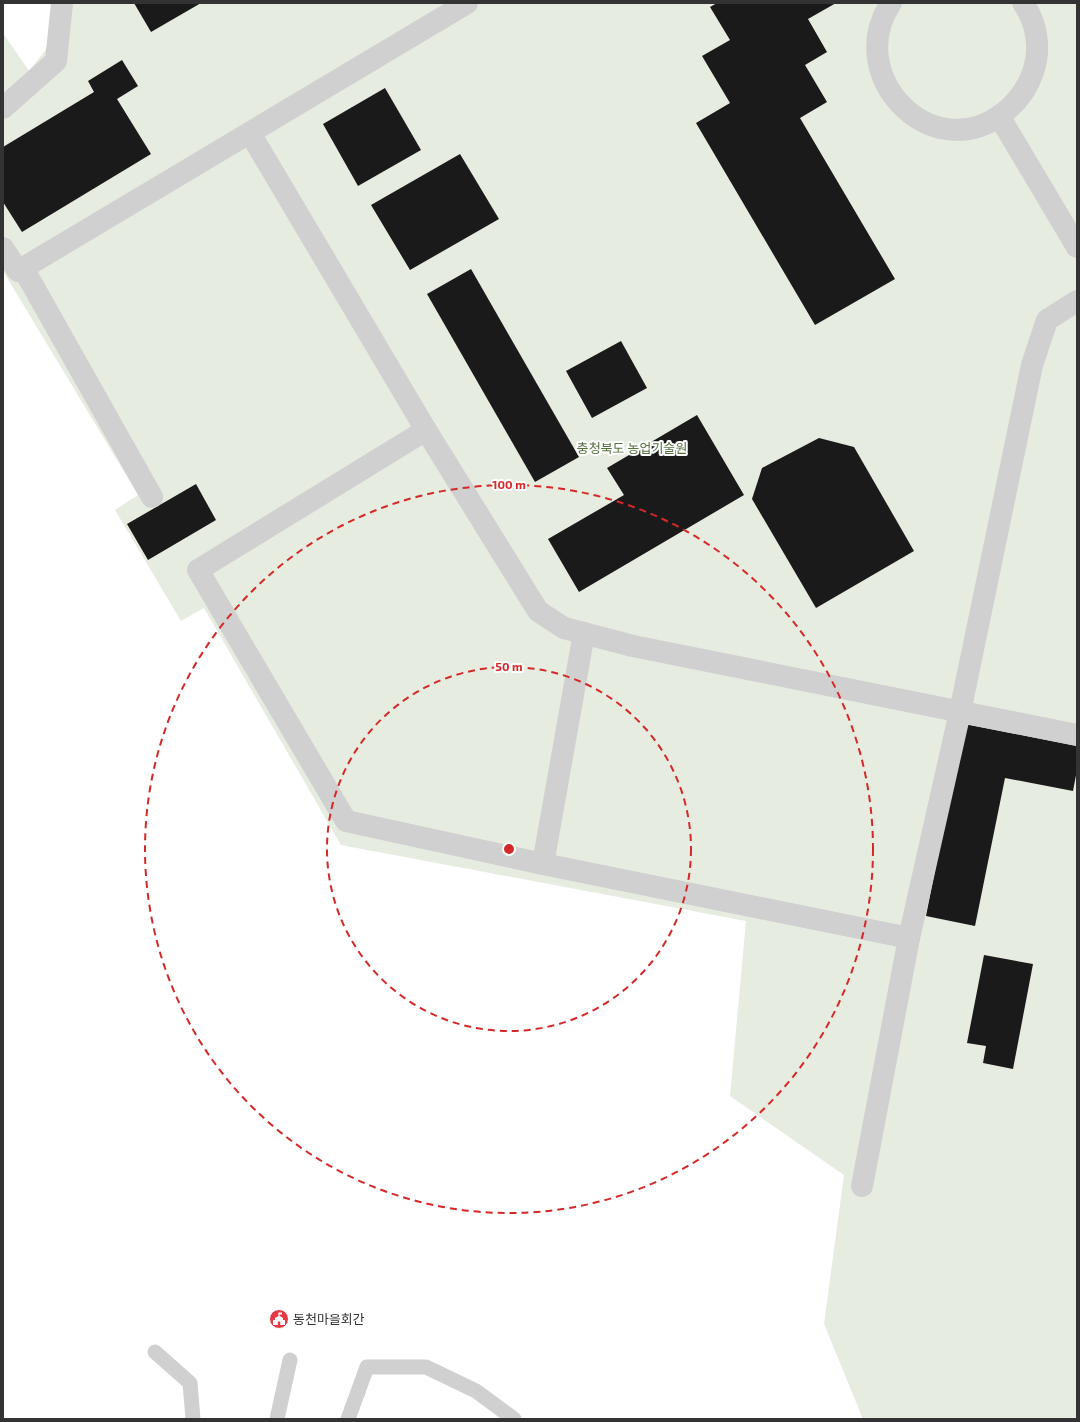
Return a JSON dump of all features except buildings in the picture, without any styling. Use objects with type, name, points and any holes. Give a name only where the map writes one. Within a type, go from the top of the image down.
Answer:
[{"type":"street","points":[[3,108],[56,61],[62,3]]},
{"type":"street","points":[[3,248],[18,271],[467,3]]},
{"type":"street","points":[[891,3],[884,13],[878,34],[877,56],[882,77],[893,97],[908,112],[927,123],[949,128],[971,128],[992,121],[1014,106],[1029,85],[1037,61],[1037,35],[1029,11],[1023,3]]},
{"type":"street","points":[[999,116],[1077,247]]},
{"type":"street","points":[[250,133],[426,430],[538,611],[564,628],[634,646],[1077,735]]},
{"type":"street","points":[[23,268],[152,497]]},
{"type":"street","points":[[862,1186],[909,938],[960,712],[1032,366],[1047,320],[1077,301]]},
{"type":"street","points":[[426,430],[198,570],[346,821],[543,864],[909,938]]},
{"type":"street","points":[[543,864],[584,633]]},
{"type":"lane","points":[[155,1352],[190,1383],[193,1419]]},
{"type":"lane","points":[[277,1419],[290,1360]]},
{"type":"lane","points":[[348,1419],[367,1367],[426,1367],[476,1391],[514,1419]]},
{"type":"green space","name":"충청북도 농업기술원","points":[[70,3],[1077,3],[1077,1419],[863,1419],[824,1324],[844,1175],[730,1096],[746,921],[341,845],[204,608],[181,621],[115,510],[138,495],[3,271],[3,33],[29,71],[70,19]]},
{"type":"place","name":"동천마을회간","points":[[279,1319]]}]
